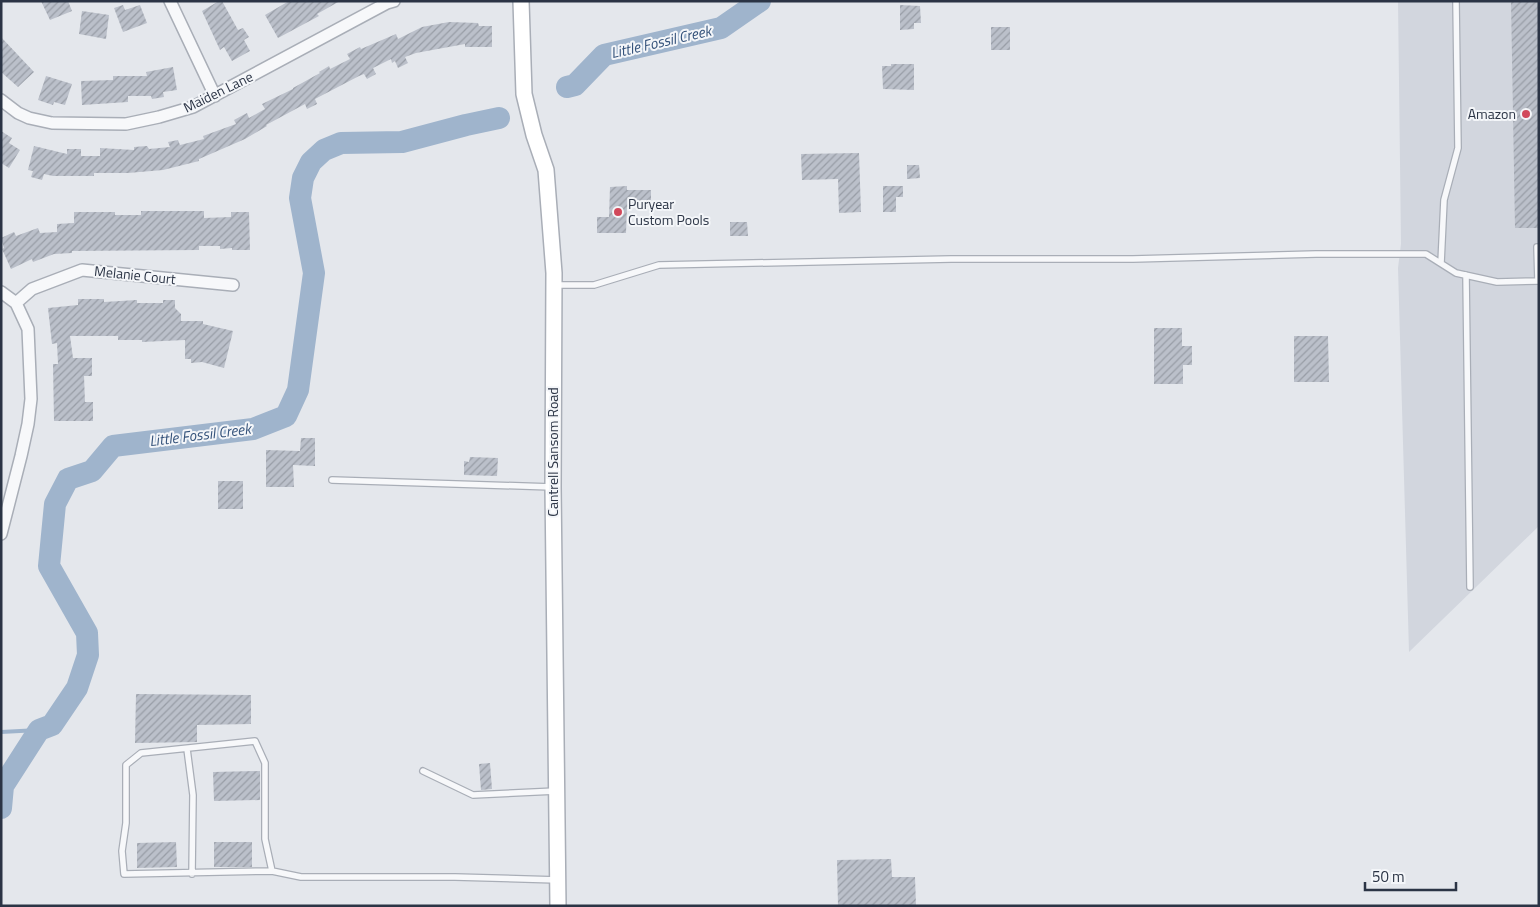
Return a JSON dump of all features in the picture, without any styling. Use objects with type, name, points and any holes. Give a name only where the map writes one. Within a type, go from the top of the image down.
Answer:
[{"type":"main road","name":"Cantrell Sansom Road","points":[[521,1],[524,94],[534,135],[546,170],[554,285],[553,487],[558,906]]},
{"type":"street","points":[[170,1],[215,96]]},
{"type":"street","name":"Maiden Lane","points":[[1,100],[18,113],[29,118],[52,123],[126,124],[158,117],[192,107],[215,96],[300,49],[394,1]]},
{"type":"street","name":"Melanie Court","points":[[16,303],[32,288],[82,270],[233,285]]},
{"type":"street","points":[[1,292],[16,303],[28,328],[31,399],[22,448],[1,534]]},
{"type":"lane","points":[[1440,263],[1444,200],[1458,148],[1456,1]]},
{"type":"lane","points":[[554,285],[594,285],[658,265],[1133,259],[1316,254],[1426,254],[1456,272],[1466,275],[1497,282],[1538,281],[1537,247]]},
{"type":"lane","points":[[1466,275],[1470,587]]},
{"type":"lane","points":[[332,480],[553,487]]},
{"type":"lane","points":[[272,871],[265,839],[266,763],[255,741],[141,753],[126,765],[126,823],[122,851],[124,874],[272,871],[301,877],[455,877],[558,880]]},
{"type":"lane","points":[[187,749],[193,795],[192,874]]},
{"type":"lane","points":[[423,771],[472,795],[556,791]]},
{"type":"shaded area","points":[[1398,1],[1539,1],[1539,526],[1409,652],[1398,268],[1401,244]]},
{"type":"building","points":[[41,1],[68,1],[72,11],[50,20]]},
{"type":"building","points":[[222,1],[238,30],[243,28],[249,37],[244,40],[250,51],[232,61],[224,47],[220,50],[202,11]]},
{"type":"building","points":[[289,1],[340,1],[317,14],[319,16],[278,38],[265,15]]},
{"type":"building","name":"Amazon","points":[[1511,1],[1539,1],[1539,228],[1515,228]]},
{"type":"building","points":[[123,5],[125,10],[140,5],[147,23],[123,32],[114,8]]},
{"type":"building","points":[[900,5],[920,6],[921,23],[914,23],[914,29],[900,30]]},
{"type":"building","points":[[82,11],[109,15],[106,39],[79,34]]},
{"type":"building","points":[[449,22],[478,23],[479,26],[492,26],[492,47],[465,47],[465,44],[416,53],[405,57],[408,63],[398,68],[395,61],[392,63],[391,59],[373,68],[376,74],[367,79],[364,74],[359,76],[315,99],[317,104],[307,109],[305,104],[266,125],[245,139],[199,159],[199,161],[163,170],[94,173],[94,176],[53,176],[44,174],[42,180],[31,177],[33,171],[28,170],[34,146],[67,154],[67,149],[81,149],[81,156],[100,156],[100,148],[134,150],[134,147],[147,146],[149,149],[170,147],[168,142],[178,140],[180,145],[204,139],[203,136],[236,124],[234,120],[247,113],[249,118],[265,109],[262,104],[293,89],[329,66],[330,69],[350,59],[347,54],[360,47],[361,49],[396,34],[398,39],[422,27]]},
{"type":"building","points":[[991,27],[1010,27],[1010,50],[991,50]]},
{"type":"building","points":[[1,37],[34,72],[18,87],[1,72]]},
{"type":"building","points":[[891,64],[914,64],[914,90],[883,89],[882,66],[891,66]]},
{"type":"building","points":[[173,67],[177,90],[163,92],[164,97],[152,99],[151,96],[128,96],[128,102],[82,105],[81,81],[113,80],[113,76],[147,76],[146,72]]},
{"type":"building","points":[[46,76],[72,84],[65,105],[54,102],[53,105],[38,100]]},
{"type":"building","points":[[1,131],[12,138],[9,143],[20,150],[9,168],[1,163]]},
{"type":"building","points":[[859,153],[861,212],[839,213],[838,179],[802,180],[801,154]]},
{"type":"building","points":[[907,165],[919,165],[920,178],[907,179]]},
{"type":"building","name":"Puryear Custom Pools","points":[[627,186],[627,190],[651,190],[651,207],[627,207],[626,233],[597,233],[597,217],[609,217],[610,187]]},
{"type":"building","points":[[883,186],[903,186],[903,197],[896,197],[896,212],[883,212]]},
{"type":"building","points":[[141,211],[204,211],[204,218],[231,217],[231,212],[249,212],[250,250],[220,249],[220,246],[199,246],[199,250],[72,251],[72,253],[54,254],[33,262],[32,259],[11,269],[2,249],[4,248],[1,238],[14,232],[16,236],[38,228],[40,233],[57,232],[57,224],[74,223],[74,212],[115,212],[115,215],[141,215]]},
{"type":"building","points":[[730,222],[747,222],[748,236],[730,236]]},
{"type":"building","points":[[78,299],[104,299],[104,302],[137,300],[137,303],[163,303],[163,300],[175,300],[175,308],[181,314],[181,321],[203,321],[203,324],[233,331],[224,368],[202,362],[191,363],[191,359],[185,359],[185,340],[142,342],[142,340],[118,340],[118,336],[70,336],[73,358],[92,358],[92,376],[84,376],[85,402],[93,402],[93,421],[54,421],[53,364],[58,364],[57,343],[52,344],[48,308],[78,305]]},
{"type":"building","points":[[1154,328],[1182,328],[1182,346],[1192,346],[1192,365],[1183,365],[1183,384],[1154,384]]},
{"type":"building","points":[[1294,336],[1328,336],[1329,382],[1294,382]]},
{"type":"building","points":[[301,438],[315,438],[315,466],[293,465],[294,487],[266,487],[266,450],[300,451]]},
{"type":"building","points":[[470,457],[498,458],[497,476],[464,475],[464,461],[469,462]]},
{"type":"building","points":[[218,481],[243,481],[243,509],[218,509]]},
{"type":"building","points":[[136,694],[251,695],[251,724],[197,725],[197,742],[135,743]]},
{"type":"building","points":[[490,763],[492,789],[481,790],[479,764]]},
{"type":"building","points":[[260,771],[260,800],[214,801],[213,772]]},
{"type":"building","points":[[176,842],[177,867],[137,868],[137,843]]},
{"type":"building","points":[[214,842],[252,842],[252,867],[214,867]]},
{"type":"building","points":[[891,859],[892,877],[915,877],[916,906],[838,906],[837,860]]},
{"type":"waterway","name":"Little Fossil Creek","points":[[567,87],[575,85],[604,55],[721,28],[760,1]]},
{"type":"waterway","name":"Little Fossil Creek","points":[[1,808],[3,786],[39,730],[52,725],[77,688],[88,655],[87,633],[49,566],[55,504],[68,479],[92,471],[113,446],[253,429],[286,416],[298,390],[314,273],[300,198],[303,178],[311,162],[324,150],[341,143],[402,142],[499,118]]},
{"type":"waterway","points":[[1,732],[39,730]]},
{"type":"place","name":"Amazon","points":[[1526,114]]},
{"type":"place","name":"Puryear Custom Pools","points":[[618,212]]}]
